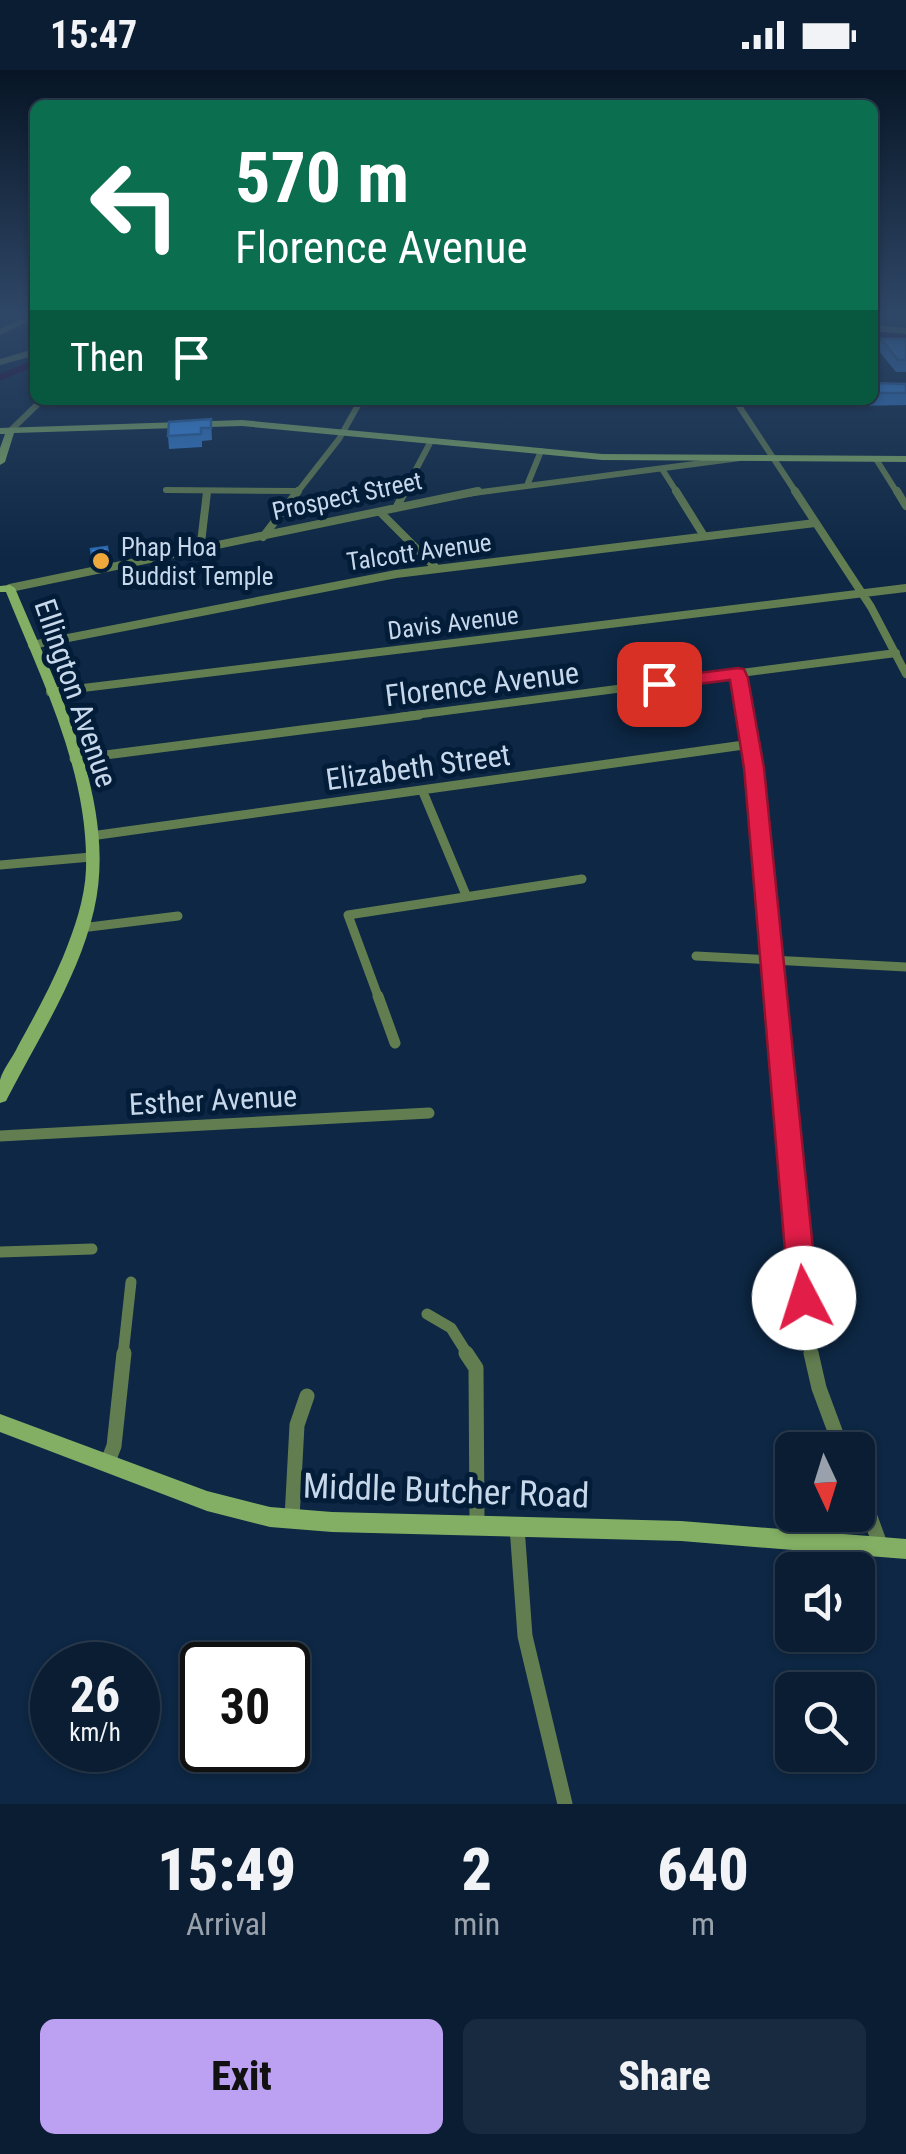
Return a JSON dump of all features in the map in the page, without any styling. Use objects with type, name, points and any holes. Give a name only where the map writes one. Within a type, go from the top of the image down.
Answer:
[{"type":"street","points":[[0,462],[5,431],[36,405]]},
{"type":"street","points":[[262,537],[358,405]]},
{"type":"street","points":[[738,405],[862,593],[906,674]]},
{"type":"street","points":[[5,431],[242,423],[608,457],[710,461],[906,459]]},
{"type":"street","points":[[396,508],[431,441]]},
{"type":"street","points":[[528,483],[541,452]]},
{"type":"street","points":[[876,459],[906,506]]},
{"type":"street","name":"Prospect Street","points":[[5,589],[528,483],[710,461]]},
{"type":"street","points":[[662,469],[704,536]]},
{"type":"street","points":[[166,490],[295,491]]},
{"type":"street","points":[[200,551],[207,492]]},
{"type":"street","points":[[380,512],[436,568]]},
{"type":"street","name":"Talcott Avenue","points":[[32,645],[301,590],[436,568],[815,523]]},
{"type":"street","name":"Davis Avenue","points":[[50,692],[906,588]]},
{"type":"street","name":"Ellington Avenue","points":[[0,1097],[80,928],[90,897],[91,857],[91,836],[74,759],[32,645],[5,589]]},
{"type":"street","name":"Florence Avenue","points":[[74,759],[896,653]]},
{"type":"street","points":[[738,673],[751,744],[806,1328],[818,1388],[835,1432]]},
{"type":"street","name":"Elizabeth Street","points":[[91,836],[751,744]]},
{"type":"street","points":[[423,792],[466,895]]},
{"type":"street","points":[[0,866],[91,857]]},
{"type":"street","points":[[394,1044],[348,915],[582,879]]},
{"type":"street","points":[[80,928],[106,928],[178,916]]},
{"type":"street","points":[[696,956],[906,967]]},
{"type":"street","name":"Esther Avenue","points":[[0,1136],[429,1113]]},
{"type":"street","points":[[0,1252],[92,1249]]},
{"type":"street","points":[[107,1464],[114,1446],[131,1282]]},
{"type":"street","points":[[427,1314],[451,1328],[476,1368],[473,1425],[477,1525]]},
{"type":"street","points":[[292,1519],[297,1426],[307,1396]]},
{"type":"street","name":"Middle Butcher Road","points":[[0,1423],[222,1506],[292,1519],[681,1531],[906,1549]]},
{"type":"street","points":[[875,1523],[881,1547]]},
{"type":"street","points":[[516,1526],[525,1636],[565,1804]]},
{"type":"building","points":[[211,419],[211,428],[201,428],[201,434],[168,436],[169,422]]},
{"type":"building","points":[[107,547],[108,553],[92,556],[91,549]]},
{"type":"place","name":"Phap Hoa Buddist Temple","points":[[101,561]]},
{"type":"route","points":[[659,684],[738,673],[754,768],[804,1298]]}]
